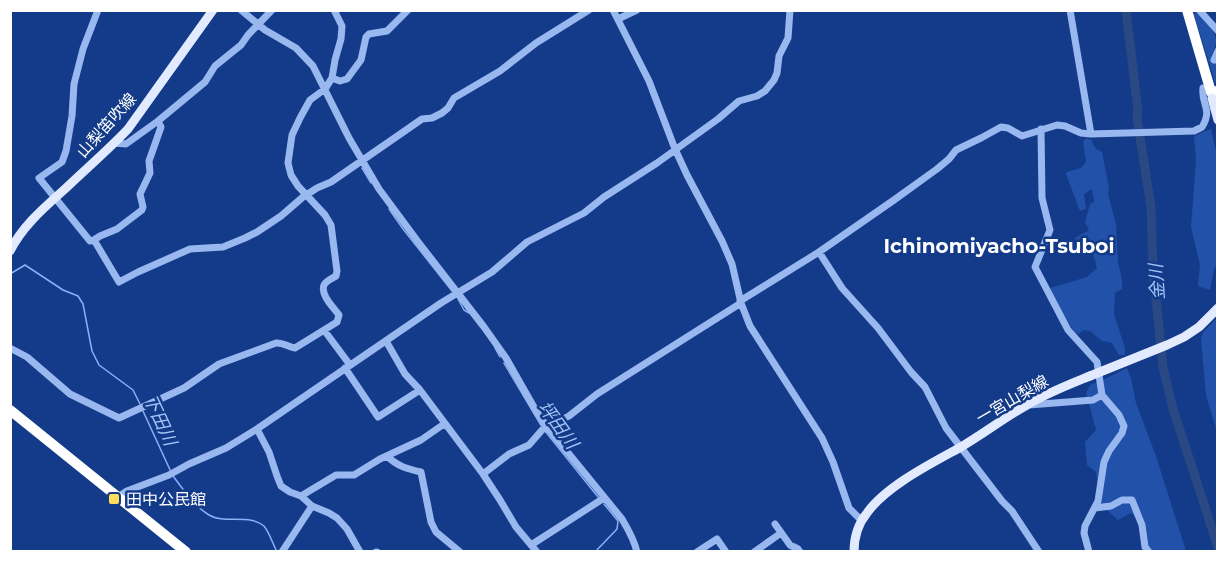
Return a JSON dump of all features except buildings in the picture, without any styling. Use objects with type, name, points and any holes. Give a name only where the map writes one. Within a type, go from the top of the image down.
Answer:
[{"type":"highway","points":[[1187,10],[1212,99]]},
{"type":"highway","points":[[10,410],[186,552]]},
{"type":"main road","name":"山梨笛吹線","points":[[10,251],[28,225],[114,143],[139,115],[213,10]]},
{"type":"main road","points":[[1212,99],[1218,120]]},
{"type":"main road","name":"一宮山梨線","points":[[854,552],[855,536],[866,513],[886,493],[1026,405],[1058,389],[1184,337],[1218,308]]},
{"type":"street","points":[[98,10],[83,49],[74,84],[72,116],[66,151],[62,162],[39,178],[90,241],[117,229],[142,210],[140,194],[150,173],[149,161],[161,127],[158,121]]},
{"type":"street","points":[[241,10],[265,30],[290,43],[313,66],[345,130],[379,189],[506,358],[545,428],[629,531],[637,552]]},
{"type":"street","points":[[114,143],[126,144],[205,82],[215,66],[241,45],[272,10]]},
{"type":"street","points":[[10,348],[27,357],[70,394],[119,418],[184,388],[219,364],[280,342],[295,348],[337,322],[339,315],[324,293],[324,286],[336,276],[337,272],[333,231],[325,214],[298,186],[291,175],[288,163],[292,135],[310,100],[325,89],[332,78],[342,26],[334,10]]},
{"type":"street","points":[[332,78],[340,81],[347,79],[361,60],[366,37],[369,34],[387,31],[408,10]]},
{"type":"street","points":[[94,240],[119,282],[190,249],[223,247],[245,238],[281,216],[306,194],[331,182],[422,119],[432,118],[442,112],[448,108],[454,98],[500,71],[536,43],[589,10]]},
{"type":"street","points":[[613,10],[649,81],[687,175],[732,264],[740,302],[750,326],[822,438],[849,508],[862,521]]},
{"type":"street","points":[[618,19],[637,10]]},
{"type":"street","points":[[118,497],[226,448],[257,429],[492,272],[527,242],[584,213],[718,119],[739,101],[761,94],[772,84],[777,73],[779,56],[789,34],[790,10]]},
{"type":"street","points":[[1070,10],[1093,134]]},
{"type":"street","points":[[1199,10],[1218,31]]},
{"type":"street","points":[[1214,60],[1218,51]]},
{"type":"street","points":[[483,474],[510,454],[529,446],[545,428],[569,416],[597,394],[819,252],[937,169],[956,150],[1000,127],[1008,128],[1022,136],[1052,125],[1093,134],[1194,130],[1202,128],[1212,99]]},
{"type":"street","points":[[1041,129],[1042,198],[1050,230],[1035,267],[1068,330],[1097,362],[1102,394],[1124,426],[1104,462],[1099,497],[1084,529],[1089,552]]},
{"type":"street","points":[[819,252],[842,288],[873,322],[925,387],[936,406],[941,421],[959,447],[1012,511],[1039,552]]},
{"type":"street","points":[[324,330],[378,417],[420,390]]},
{"type":"street","points":[[386,341],[405,374],[420,390],[483,474],[516,527],[537,552]]},
{"type":"street","points":[[1026,405],[1093,400],[1102,394]]},
{"type":"street","points":[[301,496],[336,475],[354,475],[380,459],[421,440],[444,424]]},
{"type":"street","points":[[257,429],[269,452],[281,486],[343,523],[360,552]]},
{"type":"street","points":[[387,456],[395,464],[407,470],[421,472],[431,522],[436,532],[460,552]]},
{"type":"street","points":[[531,545],[604,498]]},
{"type":"street","points":[[1095,508],[1111,506],[1122,500],[1132,500],[1142,525],[1145,547],[1149,552]]},
{"type":"street","points":[[282,552],[312,506]]},
{"type":"street","points":[[774,524],[789,545],[797,551]]},
{"type":"street","points":[[754,552],[781,533]]},
{"type":"street","points":[[697,552],[717,539],[726,552]]},
{"type":"shaded area","points":[[1195,13],[1208,23],[1216,38],[1211,56],[1217,65],[1217,83],[1215,82]]},
{"type":"shaded area","points":[[1211,129],[1218,160],[1218,264],[1214,269],[1210,290],[1198,286],[1200,265],[1191,227],[1196,160],[1194,136]]},
{"type":"shaded area","points":[[1086,138],[1102,152],[1109,187],[1108,194],[1116,224],[1122,289],[1115,293],[1114,314],[1125,348],[1125,355],[1119,355],[1112,343],[1102,341],[1090,331],[1083,330],[1079,334],[1074,332],[1050,288],[1087,277],[1097,268],[1093,254],[1077,246],[1075,238],[1089,230],[1085,222],[1090,204],[1094,202],[1092,189],[1084,194],[1086,209],[1080,211],[1066,174],[1081,168],[1086,162],[1083,142]]},
{"type":"shaded area","points":[[1217,318],[1217,432],[1206,395],[1201,340],[1203,332]]},
{"type":"shaded area","points":[[1127,368],[1136,403],[1156,456],[1186,551],[1149,551],[1138,519],[1131,513],[1118,520],[1100,504],[1096,472],[1087,465],[1085,442],[1096,430],[1086,393],[1090,385]]},
{"type":"waterway","name":"金川","points":[[1126,10],[1137,118],[1151,207],[1153,269],[1163,367],[1173,409],[1218,547]]},
{"type":"waterway","name":"坪田川","points":[[362,168],[371,183]]},
{"type":"waterway","name":"坪田川","points":[[389,209],[452,291]]},
{"type":"waterway","name":"下田川","points":[[10,274],[25,265],[63,290],[78,296],[83,304],[92,351],[99,365],[133,390],[140,404]]},
{"type":"waterway","name":"坪田川","points":[[458,299],[464,310],[469,313]]},
{"type":"waterway","name":"坪田川","points":[[495,348],[500,357]]},
{"type":"waterway","name":"坪田川","points":[[504,363],[542,427]]},
{"type":"waterway","name":"下田川","points":[[143,411],[171,472]]},
{"type":"waterway","name":"坪田川","points":[[545,431],[598,497]]},
{"type":"waterway","name":"下田川","points":[[173,476],[194,502],[209,515],[222,519],[259,522],[264,526],[277,552]]},
{"type":"waterway","name":"坪田川","points":[[595,552],[617,529],[618,521],[604,504]]},
{"type":"place","name":"田中公民館","points":[[114,499]]},
{"type":"district","name":"Ichinomiyacho-Tsuboi","points":[[999,246]]}]
